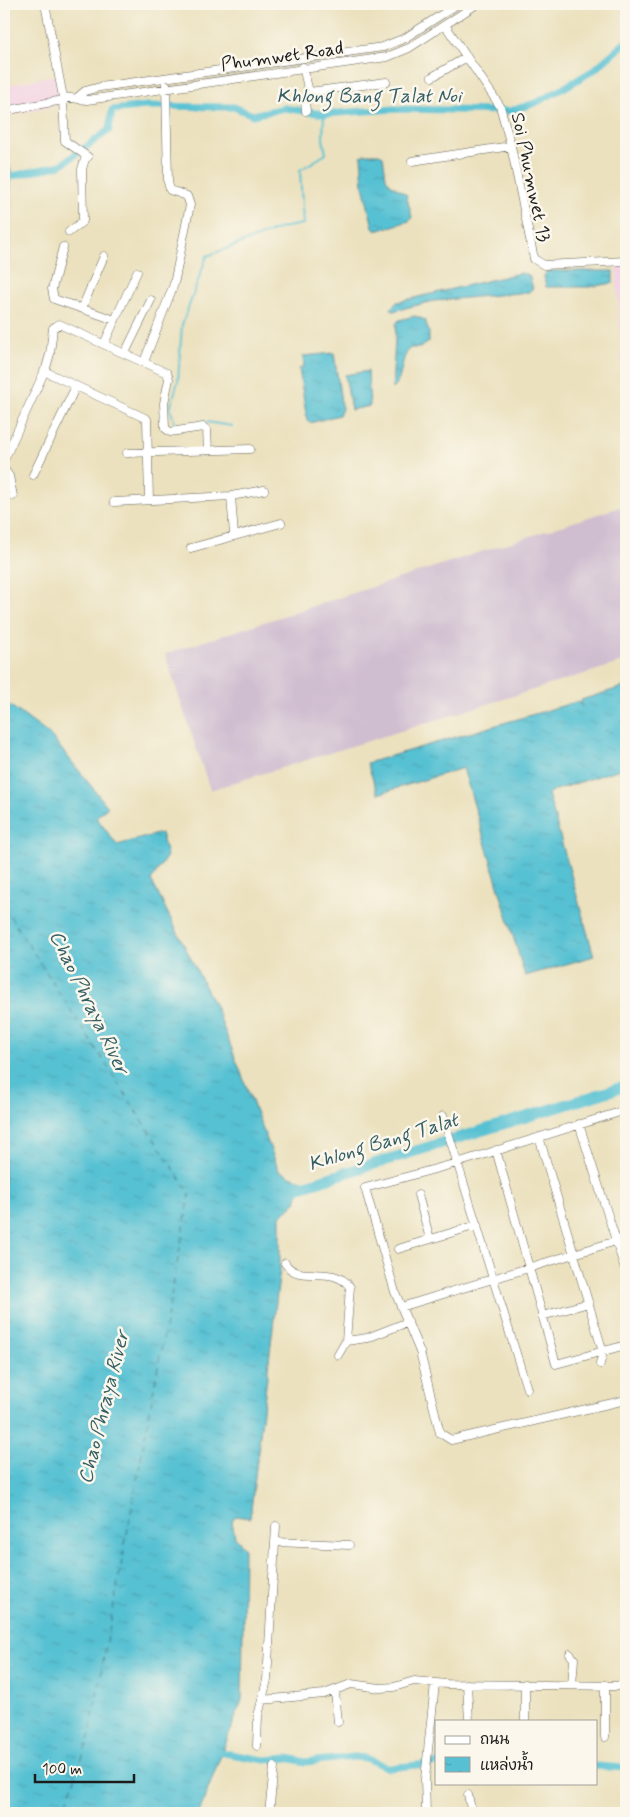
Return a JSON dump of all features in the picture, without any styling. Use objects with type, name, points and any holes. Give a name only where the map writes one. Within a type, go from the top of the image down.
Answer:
[{"type":"street","points":[[45,4],[63,99],[65,141],[81,153],[83,222],[69,232]]},
{"type":"street","name":"Phumwet Road","points":[[78,97],[85,91],[97,88],[388,45],[406,38],[458,4]]},
{"type":"street","name":"Phumwet Road","points":[[14,109],[63,99],[78,97],[86,100],[398,53],[477,4]]},
{"type":"street","name":"Soi Phumwet 13","points":[[445,25],[500,106],[511,146],[531,253],[536,262],[544,266],[626,261]]},
{"type":"street","points":[[432,77],[467,57]]},
{"type":"street","points":[[303,67],[308,91],[305,101],[306,111]]},
{"type":"street","points":[[144,362],[174,284],[190,205],[187,196],[170,190],[168,182],[165,78]]},
{"type":"street","points":[[308,91],[386,82]]},
{"type":"street","points":[[412,161],[511,146]]},
{"type":"street","points":[[63,247],[53,282],[54,299],[115,320]]},
{"type":"street","points":[[82,308],[104,256]]},
{"type":"street","points":[[104,344],[137,272]]},
{"type":"street","points":[[125,353],[151,300]]},
{"type":"street","points":[[4,460],[44,372],[50,354],[53,321],[144,362],[168,376],[164,403],[165,428],[170,432],[203,427],[207,430],[208,450]]},
{"type":"street","points":[[44,372],[147,419],[149,500]]},
{"type":"street","points":[[33,475],[76,386]]},
{"type":"street","points":[[127,453],[250,449]]},
{"type":"street","points":[[4,469],[9,476],[13,496]]},
{"type":"street","points":[[114,502],[231,496],[264,490]]},
{"type":"street","points":[[231,496],[234,536]]},
{"type":"street","points":[[191,548],[281,523]]},
{"type":"street","points":[[626,1111],[457,1163],[365,1188],[401,1307],[420,1352],[440,1433],[446,1438],[451,1440],[626,1400]]},
{"type":"street","points":[[443,1116],[526,1389]]},
{"type":"street","points":[[579,1124],[626,1272]]},
{"type":"street","points":[[539,1137],[603,1352],[600,1364]]},
{"type":"street","points":[[496,1150],[556,1364],[626,1345]]},
{"type":"street","points":[[418,1196],[430,1239]]},
{"type":"street","points":[[398,1249],[477,1225]]},
{"type":"street","points":[[401,1307],[626,1238]]},
{"type":"street","points":[[286,1263],[288,1268],[298,1273],[337,1276],[346,1280],[352,1294],[346,1341],[338,1355]]},
{"type":"street","points":[[542,1316],[589,1303]]},
{"type":"street","points":[[346,1341],[367,1338],[408,1322]]},
{"type":"street","points":[[257,1746],[258,1716],[269,1657],[276,1526]]},
{"type":"street","points":[[275,1542],[349,1545]]},
{"type":"street","points":[[570,1654],[574,1658],[572,1685]]},
{"type":"street","points":[[262,1700],[335,1692],[351,1684],[380,1688],[394,1687],[414,1681],[467,1684],[626,1686]]},
{"type":"street","points":[[426,1813],[425,1779],[435,1683]]},
{"type":"street","points":[[467,1684],[469,1720]]},
{"type":"street","points":[[525,1684],[525,1720]]},
{"type":"street","points":[[605,1685],[605,1737]]},
{"type":"street","points":[[335,1692],[338,1722]]},
{"type":"street","points":[[269,1813],[274,1767]]},
{"type":"street","points":[[468,1795],[472,1813]]},
{"type":"shaded area","points":[[56,75],[62,104],[5,116],[4,86]]},
{"type":"shaded area","points":[[616,264],[626,264],[626,407],[622,376]]},
{"type":"shaded area","points":[[626,505],[626,661],[210,790],[165,654]]},
{"type":"water","points":[[4,152],[11,171],[9,254],[4,282]]},
{"type":"water","points":[[365,154],[379,154],[383,156],[386,178],[390,184],[406,194],[412,217],[409,221],[376,231],[373,227],[363,186],[361,156]]},
{"type":"water","points":[[547,271],[613,271],[613,283],[590,287],[546,287],[544,276]]},
{"type":"water","points":[[520,273],[529,275],[533,288],[529,292],[434,301],[393,311],[391,309],[397,302]]},
{"type":"water","points":[[415,316],[425,320],[429,332],[429,342],[420,348],[410,348],[406,353],[399,380],[392,389],[396,324],[399,320]]},
{"type":"water","points":[[334,353],[342,409],[339,415],[310,423],[307,420],[299,369],[304,366],[303,356]]},
{"type":"water","points":[[368,371],[370,406],[351,410],[345,375]]},
{"type":"water","points":[[626,686],[626,767],[548,794],[594,956],[525,976],[463,768],[378,794],[367,763],[579,701],[582,707],[581,700]]},
{"type":"water","name":"Chao Phraya River","points":[[4,701],[51,736],[108,807],[96,817],[117,845],[161,833],[167,856],[151,880],[216,1008],[279,1171],[302,1181],[296,1202],[280,1216],[280,1269],[250,1518],[235,1516],[232,1521],[235,1537],[244,1547],[242,1700],[199,1813],[4,1813]]},
{"type":"waterway","name":"Khlong Bang Talat Noi","points":[[4,178],[61,165],[109,130],[112,110],[146,106],[234,107],[253,115],[284,108],[324,114],[394,109],[510,111],[535,103],[594,70],[626,42]]},
{"type":"waterway","points":[[232,426],[206,422],[178,426],[175,424],[170,409],[178,381],[182,325],[207,256],[281,228],[303,224],[300,170],[326,154],[323,139],[324,114]]},
{"type":"waterway","name":"Khlong Bang Talat","points":[[287,1191],[626,1086]]},
{"type":"waterway","points":[[213,1751],[265,1760],[288,1758],[305,1762],[355,1757],[365,1758],[389,1768],[435,1763]]},
{"type":"waterway","points":[[598,1766],[626,1768]]},
{"type":"ferry route","points":[[4,907],[190,1194],[89,1738],[63,1813]]}]
